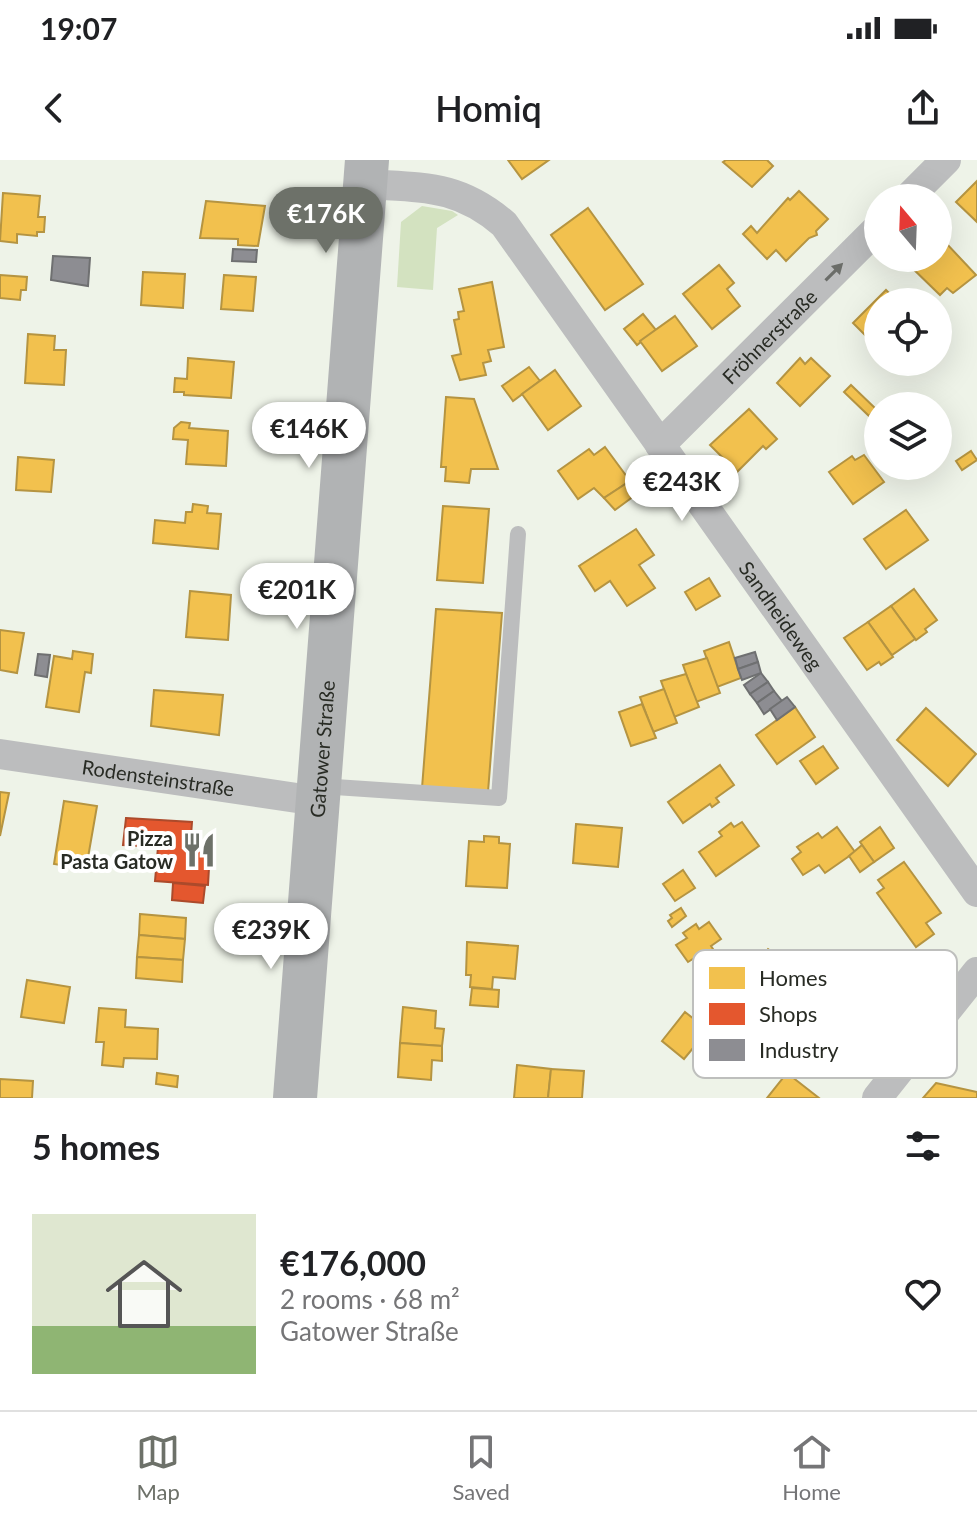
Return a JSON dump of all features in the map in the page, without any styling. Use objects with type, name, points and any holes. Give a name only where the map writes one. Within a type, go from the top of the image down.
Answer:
[{"type":"main road","name":"Gatower Straße","points":[[295,1098],[366,172]]},
{"type":"street","points":[[922,184],[946,160]]},
{"type":"street","name":"Sandheideweg","points":[[366,172],[444,190],[472,200],[504,224],[977,892]]},
{"type":"street","name":"Fröhnerstraße","points":[[660,445],[864,242]]},
{"type":"street","name":"Rodensteinstraße","points":[[0,754],[318,794]]},
{"type":"street","points":[[957,997],[977,972]]},
{"type":"street","points":[[877,1098],[893,1078]]},
{"type":"lane","points":[[318,794],[499,798],[518,534]]},
{"type":"green space","points":[[422,206],[452,211],[458,215],[437,228],[433,290],[397,287],[401,222]]},
{"type":"building: Homes","points":[[508,160],[549,160],[522,179]]},
{"type":"building: Homes","points":[[767,160],[773,166],[752,187],[723,162]]},
{"type":"building: Homes","points":[[977,181],[977,222],[956,202]]},
{"type":"building: Homes","points":[[799,191],[828,219],[816,231],[817,235],[809,238],[786,261],[776,250],[767,259],[743,234],[751,226],[757,233],[788,198],[790,200]]},
{"type":"building: Homes","points":[[3,193],[40,196],[38,217],[45,217],[44,232],[37,232],[37,236],[17,234],[17,243],[0,241]]},
{"type":"building: Homes","points":[[206,201],[265,206],[258,246],[238,245],[238,239],[200,238]]},
{"type":"building: Homes","points":[[588,208],[643,284],[605,310],[551,235]]},
{"type":"building: Homes","points":[[952,249],[976,275],[953,293],[952,288],[933,288],[916,272],[952,272]]},
{"type":"building: Homes","points":[[719,265],[734,283],[727,289],[740,306],[712,329],[683,294]]},
{"type":"building: Homes","points":[[143,272],[185,274],[183,308],[141,305]]},
{"type":"building: Homes","points":[[0,275],[27,277],[26,290],[21,290],[20,300],[0,298]]},
{"type":"building: Homes","points":[[224,275],[256,277],[253,311],[221,309]]},
{"type":"building: Homes","points":[[492,282],[504,347],[488,350],[491,361],[483,363],[486,375],[460,380],[452,356],[461,354],[454,320],[459,319],[458,312],[464,311],[459,289]]},
{"type":"building: Homes","points":[[864,312],[864,334],[853,323]]},
{"type":"building: Homes","points":[[643,314],[656,330],[637,345],[624,329]]},
{"type":"building: Homes","points":[[675,316],[697,346],[662,371],[640,341]]},
{"type":"building: Homes","points":[[28,334],[55,336],[54,350],[66,350],[64,385],[25,383]]},
{"type":"building: Homes","points":[[188,358],[234,362],[231,398],[174,392],[175,378],[187,379]]},
{"type":"building: Homes","points":[[800,358],[805,364],[811,358],[830,376],[800,406],[777,383]]},
{"type":"building: Homes","points":[[529,367],[540,381],[513,401],[502,386]]},
{"type":"building: Homes","points":[[555,370],[581,406],[548,430],[522,394]]},
{"type":"building: Homes","points":[[851,385],[864,397],[864,411],[844,392]]},
{"type":"building: Homes","points":[[446,397],[474,399],[498,469],[471,469],[469,483],[445,481],[446,467],[441,467]]},
{"type":"building: Homes","points":[[749,409],[777,439],[766,449],[763,446],[737,472],[710,445]]},
{"type":"building: Homes","points":[[181,422],[190,423],[189,428],[228,431],[226,466],[186,464],[188,440],[173,439],[174,428]]},
{"type":"building: Homes","points":[[605,447],[630,481],[604,498],[594,488],[578,499],[558,471],[589,449],[594,455]]},
{"type":"building: Homes","points":[[971,451],[977,460],[962,470],[956,461]]},
{"type":"building: Homes","points":[[864,455],[864,480],[884,482],[853,504],[829,472],[852,456],[855,460]]},
{"type":"building: Homes","points":[[18,457],[54,460],[51,492],[16,490]]},
{"type":"building: Homes","points":[[630,481],[638,493],[615,510],[604,498]]},
{"type":"building: Homes","points":[[193,504],[208,506],[207,513],[221,514],[218,549],[153,543],[155,520],[185,523],[186,512],[192,512]]},
{"type":"building: Homes","points":[[443,506],[489,509],[483,583],[437,580]]},
{"type":"building: Homes","points":[[906,510],[928,540],[886,569],[864,539]]},
{"type":"building: Homes","points":[[636,529],[654,555],[639,565],[655,588],[627,606],[610,581],[595,591],[579,566]]},
{"type":"building: Homes","points":[[709,578],[720,596],[696,610],[685,592]]},
{"type":"building: Homes","points":[[914,589],[937,620],[916,640],[891,606]]},
{"type":"building: Homes","points":[[190,591],[231,595],[228,640],[186,637]]},
{"type":"building: Homes","points":[[891,606],[915,639],[892,655],[868,622]]},
{"type":"building: Homes","points":[[436,609],[502,613],[488,792],[422,788]]},
{"type":"building: Homes","points":[[868,622],[893,657],[867,670],[844,638]]},
{"type":"building: Homes","points":[[0,630],[24,633],[17,673],[0,670]]},
{"type":"building: Homes","points":[[729,642],[741,678],[717,687],[704,651]]},
{"type":"building: Homes","points":[[73,651],[93,654],[91,673],[85,672],[79,712],[46,707],[54,656],[72,659]]},
{"type":"building: Homes","points":[[707,658],[720,693],[696,702],[683,665]]},
{"type":"building: Homes","points":[[686,674],[699,707],[674,717],[661,681]]},
{"type":"building: Homes","points":[[664,689],[677,723],[653,732],[640,697]]},
{"type":"building: Homes","points":[[154,690],[223,695],[219,735],[151,726]]},
{"type":"building: Homes","points":[[642,704],[656,738],[631,746],[619,712]]},
{"type":"building: Homes","points":[[795,707],[815,737],[777,764],[756,735]]},
{"type":"building: Homes","points":[[926,708],[976,754],[948,786],[897,740]]},
{"type":"building: Homes","points":[[823,746],[838,768],[816,784],[800,761]]},
{"type":"building: Homes","points":[[720,765],[734,785],[716,798],[719,802],[712,807],[710,804],[683,823],[668,802]]},
{"type":"building: Homes","points":[[0,792],[9,793],[0,836]]},
{"type":"building: Homes","points":[[64,801],[97,806],[86,869],[54,864]]},
{"type":"building: Homes","points":[[742,822],[759,846],[716,876],[699,852],[722,836],[719,832],[731,823],[734,827]]},
{"type":"building: Homes","points":[[576,824],[622,828],[618,867],[573,863]]},
{"type":"building: Homes","points":[[837,827],[855,852],[825,873],[819,865],[803,875],[792,859],[801,852],[797,847],[818,833],[822,838]]},
{"type":"building: Homes","points":[[880,827],[894,848],[874,862],[860,842]]},
{"type":"building: Homes","points":[[484,836],[499,837],[499,843],[510,844],[507,888],[466,886],[469,841],[484,842]]},
{"type":"building: Homes","points":[[862,845],[874,862],[860,872],[849,856]]},
{"type":"building: Homes","points":[[904,862],[941,913],[926,923],[934,934],[916,947],[877,893],[884,888],[878,880]]},
{"type":"building: Homes","points":[[683,870],[695,888],[675,901],[663,884]]},
{"type":"building: Homes","points":[[681,908],[686,916],[672,927],[668,921],[672,918],[670,915]]},
{"type":"building: Homes","points":[[140,914],[186,918],[185,939],[139,935]]},
{"type":"building: Homes","points":[[709,922],[721,939],[711,946],[714,950],[693,950],[693,959],[688,962],[676,945],[687,938],[683,933],[696,924],[699,929]]},
{"type":"building: Homes","points":[[139,935],[185,939],[183,960],[137,957]]},
{"type":"building: Homes","points":[[467,942],[518,946],[515,979],[493,977],[492,989],[470,987],[471,975],[466,975]]},
{"type":"building: Homes","points":[[137,957],[183,960],[182,982],[136,978]]},
{"type":"building: Homes","points":[[27,980],[70,987],[64,1023],[21,1017]]},
{"type":"building: Homes","points":[[472,988],[499,990],[498,1007],[470,1005]]},
{"type":"building: Homes","points":[[403,1007],[436,1011],[435,1028],[444,1029],[442,1046],[400,1043]]},
{"type":"building: Homes","points":[[99,1008],[126,1010],[125,1027],[158,1029],[157,1059],[124,1058],[123,1067],[102,1065],[104,1042],[96,1042]]},
{"type":"building: Homes","points":[[685,1012],[693,1018],[693,1048],[684,1059],[662,1041]]},
{"type":"building: Homes","points":[[400,1043],[442,1046],[442,1061],[432,1060],[431,1080],[398,1077]]},
{"type":"building: Homes","points":[[517,1065],[551,1069],[548,1098],[514,1098]]},
{"type":"building: Homes","points":[[551,1069],[584,1071],[582,1098],[548,1098]]},
{"type":"building: Homes","points":[[157,1073],[178,1076],[177,1087],[156,1084]]},
{"type":"building: Homes","points":[[783,1078],[793,1078],[819,1098],[767,1098]]},
{"type":"building: Homes","points":[[0,1079],[33,1081],[32,1098],[0,1098]]},
{"type":"building: Homes","points":[[936,1083],[977,1092],[977,1098],[923,1098]]},
{"type":"building: Shops","points":[[126,818],[192,822],[190,849],[210,851],[208,885],[155,881],[158,847],[123,845]]},
{"type":"building: Shops","points":[[173,883],[205,886],[203,903],[172,900]]},
{"type":"building: Industry","points":[[233,249],[257,250],[256,262],[232,261]]},
{"type":"building: Industry","points":[[53,256],[90,258],[88,286],[51,280]]},
{"type":"building: Industry","points":[[755,652],[758,662],[738,669],[735,658]]},
{"type":"building: Industry","points":[[38,654],[50,655],[47,677],[35,675]]},
{"type":"building: Industry","points":[[758,662],[761,673],[742,680],[738,669]]},
{"type":"building: Industry","points":[[761,673],[768,682],[750,694],[744,685]]},
{"type":"building: Industry","points":[[768,682],[774,691],[757,703],[750,694]]},
{"type":"building: Industry","points":[[774,691],[782,701],[764,714],[757,703]]},
{"type":"building: Industry","points":[[787,697],[795,707],[777,720],[770,709]]},
{"type":"place","name":"Pizza Pasta Gatow","points":[[199,850]]}]
